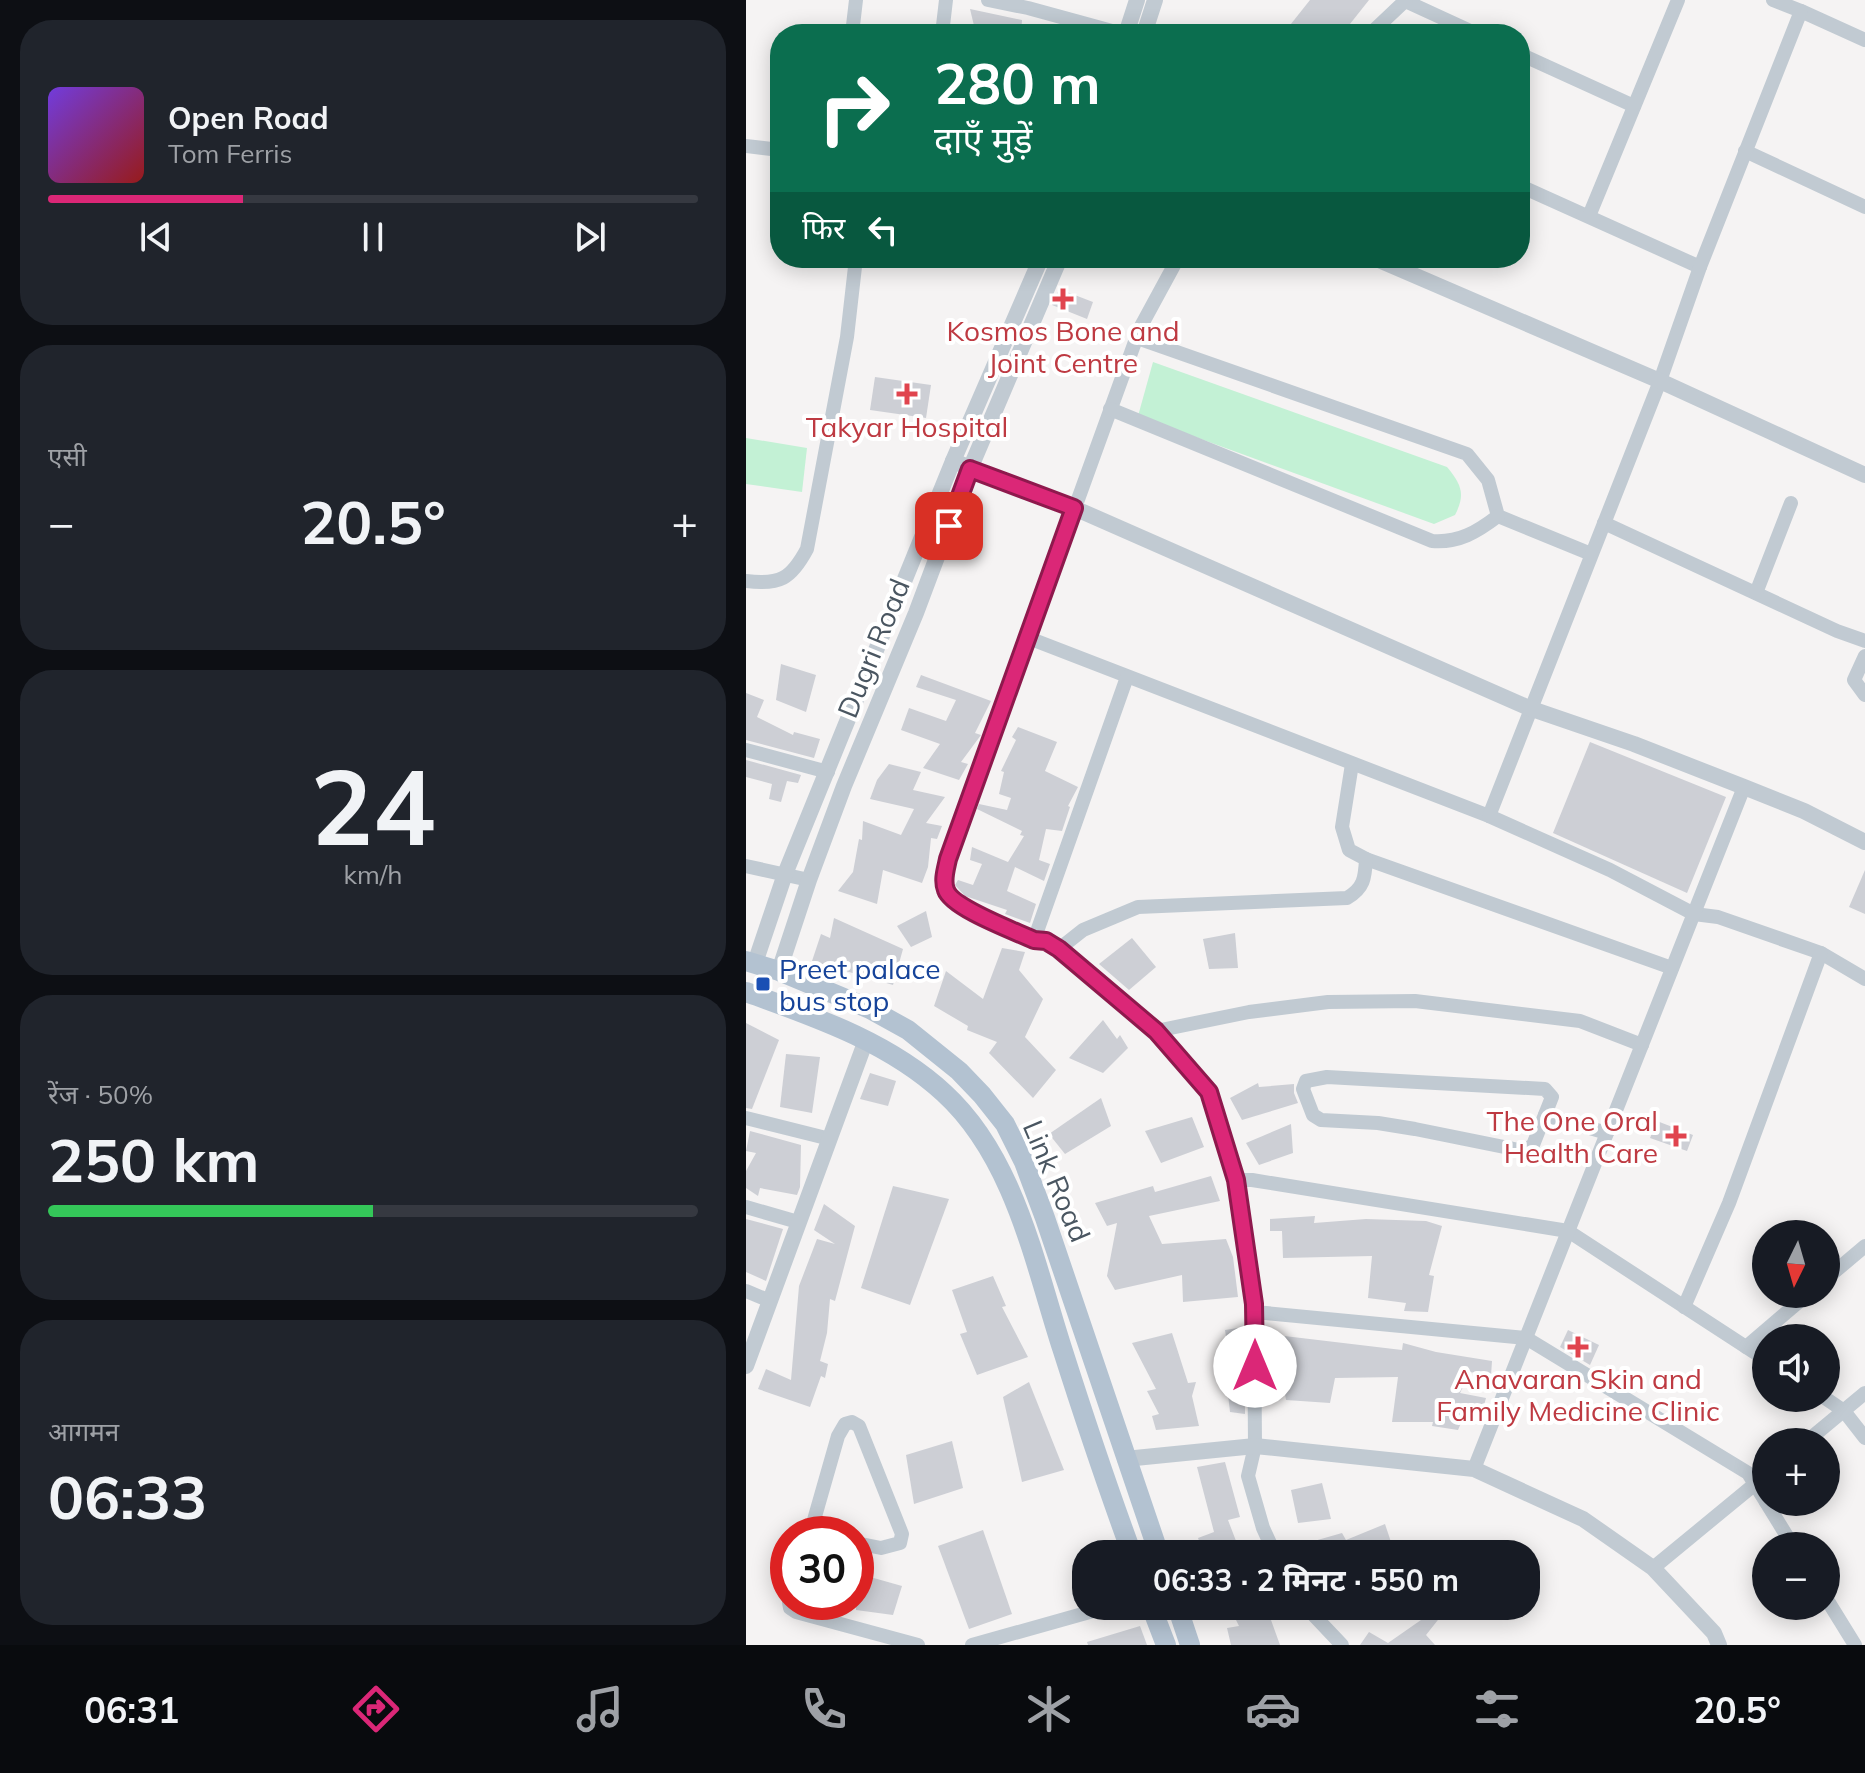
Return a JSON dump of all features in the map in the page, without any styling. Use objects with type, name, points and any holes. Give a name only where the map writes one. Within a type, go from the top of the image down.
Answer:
[{"type":"main road","name":"Link Road","points":[[751,962],[870,1009],[908,1030],[959,1071],[1005,1124],[1024,1162],[1045,1218],[1154,1540]]},
{"type":"main road","name":"Link Road","points":[[746,992],[866,1040],[913,1067],[946,1095],[978,1133],[999,1167],[1018,1211],[1100,1467],[1127,1540]]},
{"type":"main road","points":[[1156,1620],[1166,1645]]},
{"type":"main road","points":[[1182,1620],[1190,1645]]},
{"type":"street","points":[[853,24],[856,0]]},
{"type":"street","points":[[943,24],[946,0]]},
{"type":"street","points":[[988,0],[1088,24]]},
{"type":"street","points":[[1129,24],[1137,0]]},
{"type":"street","points":[[1147,24],[1155,0]]},
{"type":"street","points":[[1381,24],[1406,0],[1456,24]]},
{"type":"street","points":[[1589,216],[1678,0]]},
{"type":"street","points":[[1773,0],[1865,40]]},
{"type":"street","points":[[1489,816],[1801,11]]},
{"type":"street","points":[[1530,59],[1634,106]]},
{"type":"street","points":[[746,146],[770,149]]},
{"type":"street","points":[[1745,151],[1865,207]]},
{"type":"street","points":[[1530,190],[1700,267]]},
{"type":"street","points":[[746,581],[765,583],[782,580],[797,569],[807,549],[847,337],[855,268]]},
{"type":"street","name":"Dugri Road","points":[[751,962],[953,461],[1037,268]]},
{"type":"street","name":"Dugri Road","points":[[779,971],[844,786],[916,613],[970,469],[1056,268]]},
{"type":"street","points":[[1173,268],[1137,338],[1110,409],[948,859],[944,884],[952,899],[1034,940],[1046,941],[1059,949],[1156,1031],[1209,1092],[1236,1180],[1255,1312],[1255,1446],[1248,1476],[1269,1540]]},
{"type":"street","points":[[1397,268],[1660,381],[1865,475]]},
{"type":"street","points":[[1137,338],[1467,454],[1488,480],[1498,516]]},
{"type":"street","points":[[1110,409],[1432,541],[1450,542],[1476,533],[1498,516]]},
{"type":"street","points":[[953,461],[1074,508],[1529,708],[1634,744],[1744,787],[1804,811],[1865,842]]},
{"type":"street","points":[[1756,593],[1791,503]]},
{"type":"street","points":[[1498,516],[1591,554]]},
{"type":"street","points":[[1604,523],[1837,631],[1865,641]]},
{"type":"street","points":[[1026,637],[1489,816],[1610,870],[1694,914],[1718,917],[1821,953],[1865,979]]},
{"type":"street","points":[[1865,656],[1854,680],[1865,695]]},
{"type":"street","points":[[1034,940],[1127,677]]},
{"type":"street","points":[[746,750],[828,772]]},
{"type":"street","points":[[1352,764],[1342,827],[1349,850],[1366,859],[1672,968]]},
{"type":"street","points":[[1474,1469],[1744,787]]},
{"type":"street","points":[[1059,949],[1083,930],[1138,907],[1347,898],[1358,891],[1365,881],[1366,859]]},
{"type":"street","points":[[746,866],[809,880]]},
{"type":"street","points":[[1684,1307],[1729,1203],[1821,953]]},
{"type":"street","points":[[1156,1031],[1249,1012],[1328,1002],[1415,1001],[1580,1021],[1642,1045]]},
{"type":"street","points":[[746,1366],[866,1040]]},
{"type":"street","points":[[1327,1077],[1545,1089],[1552,1097],[1545,1115],[1533,1145],[1524,1151],[1390,1125],[1321,1120],[1313,1115],[1303,1089],[1306,1081],[1327,1077]]},
{"type":"street","points":[[1545,1115],[1607,1133]]},
{"type":"street","points":[[746,1118],[830,1139]]},
{"type":"street","points":[[1236,1180],[1252,1180],[1568,1231],[1752,1351]]},
{"type":"street","points":[[746,1207],[798,1222]]},
{"type":"street","points":[[1840,1267],[1865,1246]]},
{"type":"street","points":[[746,1291],[770,1301]]},
{"type":"street","points":[[1746,1347],[1792,1308]]},
{"type":"street","points":[[1255,1312],[1526,1338],[1752,1475]]},
{"type":"street","points":[[1823,1428],[1865,1393]]},
{"type":"street","points":[[1840,1408],[1865,1438]]},
{"type":"street","points":[[816,1516],[838,1436],[845,1424],[852,1422],[859,1426],[902,1534],[900,1543],[889,1547],[874,1545]]},
{"type":"street","points":[[1125,1459],[1255,1446],[1474,1469],[1583,1519],[1653,1568],[1714,1633],[1719,1645]]},
{"type":"street","points":[[1653,1568],[1752,1486]]},
{"type":"street","points":[[972,1645],[1072,1617]]},
{"type":"street","points":[[826,1620],[918,1645]]},
{"type":"street","points":[[1318,1620],[1342,1645]]},
{"type":"street","points":[[1840,1620],[1855,1645]]},
{"type":"green space","points":[[1153,362],[1447,467],[1456,479],[1461,495],[1455,515],[1434,524],[1138,416]]},
{"type":"green space","points":[[746,438],[807,448],[802,492],[746,484]]},
{"type":"building","points":[[1310,0],[1369,0],[1350,24],[1291,24]]},
{"type":"building","points":[[970,9],[1022,20],[1022,24],[974,24]]},
{"type":"building","points":[[1059,289],[1093,302],[1087,319],[1052,305]]},
{"type":"building","points":[[875,377],[931,385],[926,418],[870,410]]},
{"type":"building","points":[[781,664],[816,675],[806,712],[776,700]]},
{"type":"building","points":[[921,675],[991,701],[975,733],[981,735],[961,762],[968,764],[959,780],[923,768],[940,744],[901,730],[909,708],[946,721],[956,700],[916,687]]},
{"type":"building","points":[[746,693],[764,700],[757,717],[793,735],[794,732],[820,739],[814,758],[746,740]]},
{"type":"building","points":[[1018,727],[1057,742],[1045,771],[1078,787],[1068,806],[1062,831],[1046,829],[1039,860],[1050,864],[1044,881],[1015,867],[1007,891],[1036,904],[1030,923],[1005,914],[1007,910],[965,896],[955,885],[958,880],[973,885],[982,864],[970,860],[972,847],[1008,862],[1024,836],[1020,835],[1022,831],[977,809],[979,804],[1007,810],[1011,798],[999,794],[1004,772],[1001,771],[1016,740],[1012,737]]},
{"type":"building","points":[[1590,742],[1726,797],[1687,893],[1553,833]]},
{"type":"building","points":[[746,760],[801,775],[798,783],[787,781],[781,802],[769,799],[772,784],[746,777]]},
{"type":"building","points":[[889,764],[921,772],[913,790],[945,797],[926,823],[942,826],[937,839],[931,838],[928,867],[922,883],[883,870],[877,904],[838,891],[853,872],[859,839],[862,840],[863,821],[901,835],[914,809],[870,799],[877,780]]},
{"type":"building","points":[[1865,870],[1865,914],[1849,907]]},
{"type":"building","points":[[926,911],[932,937],[911,947],[897,926]]},
{"type":"building","points":[[834,918],[903,949],[893,985],[812,961],[821,934],[830,938]]},
{"type":"building","points":[[1235,933],[1238,968],[1209,969],[1203,939]]},
{"type":"building","points":[[1132,938],[1156,967],[1129,990],[1099,964]]},
{"type":"building","points":[[1002,948],[1025,952],[1019,970],[1043,999],[1025,1037],[1056,1070],[1033,1098],[989,1053],[997,1042],[967,1030],[968,1026],[934,1006],[946,971],[983,999]]},
{"type":"building","points":[[1103,1020],[1117,1039],[1120,1035],[1128,1048],[1103,1073],[1069,1058]]},
{"type":"building","points":[[746,1023],[779,1040],[752,1109],[746,1108]]},
{"type":"building","points":[[786,1054],[820,1057],[812,1113],[780,1107]]},
{"type":"building","points":[[870,1073],[896,1081],[888,1106],[860,1099]]},
{"type":"building","points":[[1258,1083],[1259,1087],[1294,1084],[1298,1103],[1242,1120],[1230,1098]]},
{"type":"building","points":[[1101,1098],[1111,1126],[1065,1154],[1049,1134]]},
{"type":"building","points":[[1192,1117],[1204,1147],[1161,1163],[1145,1131]]},
{"type":"building","points":[[1657,1121],[1693,1135],[1687,1151],[1650,1138]]},
{"type":"building","points":[[1291,1124],[1293,1153],[1259,1165],[1246,1143]]},
{"type":"building","points":[[750,1131],[801,1145],[797,1195],[760,1188],[758,1196],[746,1188],[746,1171],[756,1153],[746,1151]]},
{"type":"building","points":[[1211,1176],[1220,1201],[1149,1216],[1162,1244],[1226,1239],[1233,1257],[1238,1297],[1183,1302],[1182,1275],[1115,1290],[1107,1276],[1117,1223],[1107,1226],[1095,1203],[1153,1186],[1155,1192]]},
{"type":"building","points":[[893,1186],[949,1199],[910,1305],[861,1288]]},
{"type":"building","points":[[824,1204],[855,1226],[835,1301],[830,1299],[827,1333],[820,1361],[828,1364],[825,1378],[821,1376],[810,1407],[758,1389],[766,1369],[791,1380],[799,1286],[817,1239],[835,1244],[814,1230]]},
{"type":"building","points":[[1315,1216],[1314,1223],[1366,1219],[1426,1221],[1442,1226],[1429,1275],[1434,1276],[1428,1312],[1404,1311],[1406,1303],[1368,1298],[1372,1256],[1283,1258],[1282,1231],[1270,1231],[1270,1219]]},
{"type":"building","points":[[746,1219],[783,1229],[766,1281],[746,1272]]},
{"type":"building","points":[[993,1276],[1006,1306],[1002,1307],[1028,1357],[977,1375],[960,1334],[967,1332],[952,1290]]},
{"type":"building","points":[[1244,1327],[1244,1349],[1228,1350],[1225,1330]]},
{"type":"building","points":[[1568,1330],[1599,1345],[1590,1365],[1560,1347]]},
{"type":"building","points":[[1172,1333],[1188,1383],[1196,1382],[1192,1396],[1199,1426],[1156,1430],[1152,1416],[1159,1414],[1147,1391],[1156,1389],[1132,1343]]},
{"type":"building","points":[[1276,1335],[1402,1350],[1403,1343],[1492,1361],[1491,1376],[1470,1372],[1460,1393],[1486,1398],[1483,1409],[1468,1407],[1458,1430],[1432,1426],[1433,1422],[1392,1422],[1398,1377],[1335,1378],[1330,1403],[1286,1400]]},
{"type":"building","points":[[1226,1377],[1245,1377],[1245,1414],[1230,1412]]},
{"type":"building","points":[[1029,1382],[1064,1470],[1022,1482],[1003,1397]]},
{"type":"building","points":[[952,1441],[963,1488],[914,1504],[906,1455]]},
{"type":"building","points":[[1225,1462],[1240,1517],[1228,1520],[1236,1540],[1199,1540],[1214,1532],[1197,1467]]},
{"type":"building","points":[[1322,1483],[1331,1519],[1298,1523],[1291,1490]]},
{"type":"building","points":[[1385,1524],[1390,1540],[1346,1540]]},
{"type":"building","points":[[983,1530],[1012,1614],[969,1629],[938,1546]]},
{"type":"building","points":[[1342,1533],[1346,1540],[1318,1540]]},
{"type":"building","points":[[874,1578],[902,1586],[893,1615],[874,1612]]},
{"type":"building","points":[[1236,1620],[1271,1620],[1280,1645],[1231,1645],[1227,1628],[1239,1626]]},
{"type":"building","points":[[1421,1620],[1438,1620],[1426,1635],[1435,1645],[1360,1645],[1369,1632],[1388,1643]]},
{"type":"building","points":[[1140,1626],[1147,1645],[1088,1645],[1087,1642]]},
{"type":"place","name":"Kosmos Bone and Joint Centre","points":[[1063,299]]},
{"type":"place","name":"Takyar Hospital","points":[[907,394]]},
{"type":"place","name":"Preet palace bus stop","points":[[763,984]]},
{"type":"place","name":"The One Oral Health Care","points":[[1676,1136]]},
{"type":"place","name":"Anavaran Skin and Family Medicine Clinic","points":[[1578,1347]]},
{"type":"route","points":[[949,526],[970,469],[1074,508],[948,859],[944,884],[947,894],[965,907],[1059,949],[1156,1031],[1209,1092],[1236,1180],[1254,1304],[1255,1366]]}]
